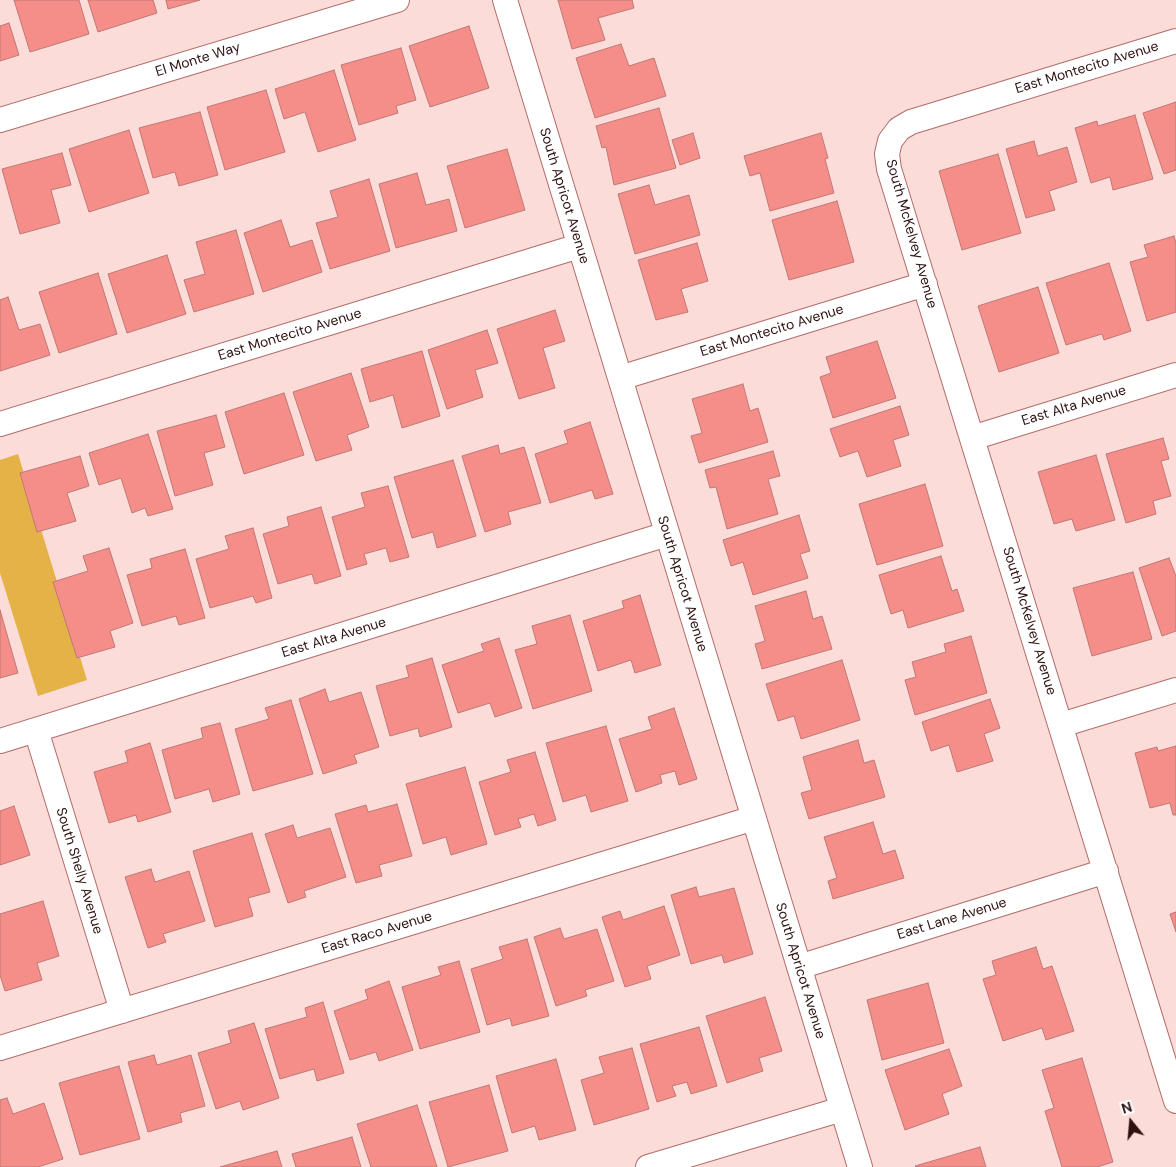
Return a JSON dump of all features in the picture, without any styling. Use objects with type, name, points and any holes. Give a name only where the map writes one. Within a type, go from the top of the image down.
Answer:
[{"type":"street","name":"El Monte Way","points":[[0,120],[397,0]]},
{"type":"street","name":"South Apricot Avenue","points":[[504,0],[860,1167]]},
{"type":"street","name":"East Montecito Avenue","points":[[890,141],[899,129],[911,122],[1176,40]]},
{"type":"street","name":"South McKelvey Avenue","points":[[890,141],[888,154],[890,169],[972,438],[1106,871],[1167,1039],[1176,1101]]},
{"type":"street","name":"East Montecito Avenue","points":[[0,424],[579,246]]},
{"type":"street","name":"East Montecito Avenue","points":[[620,378],[925,284]]},
{"type":"street","name":"East Alta Avenue","points":[[972,438],[1176,375]]},
{"type":"street","name":"East Alta Avenue","points":[[0,741],[667,534]]},
{"type":"street","points":[[1061,726],[1176,690]]},
{"type":"street","name":"South Shelly Avenue","points":[[36,730],[122,1011]]},
{"type":"street","name":"East Raco Avenue","points":[[0,1048],[754,818]]},
{"type":"street","name":"East Lane Avenue","points":[[799,967],[1106,871]]},
{"type":"street","points":[[648,1167],[842,1109]]},
{"type":"shaded area","points":[[18,454],[87,680],[38,696],[0,573],[0,460]]},
{"type":"building","points":[[14,0],[79,0],[89,34],[30,52]]},
{"type":"building","points":[[88,0],[153,0],[157,13],[98,32]]},
{"type":"building","points":[[166,0],[200,0],[168,9]]},
{"type":"building","points":[[558,0],[632,0],[634,8],[598,18],[605,40],[572,49]]},
{"type":"building","points":[[9,23],[19,55],[0,61],[0,26]]},
{"type":"building","points":[[469,26],[489,88],[430,107],[409,46]]},
{"type":"building","points":[[621,44],[629,66],[654,58],[666,96],[595,118],[576,58]]},
{"type":"building","points":[[401,48],[416,100],[396,106],[398,113],[359,125],[341,65]]},
{"type":"building","points":[[334,70],[356,140],[318,152],[305,112],[284,119],[275,89]]},
{"type":"building","points":[[266,90],[285,152],[225,170],[207,107]]},
{"type":"building","points":[[1176,102],[1176,170],[1164,174],[1143,113]]},
{"type":"building","points":[[659,108],[676,168],[614,185],[606,147],[602,148],[596,126]]},
{"type":"building","points":[[200,112],[218,175],[179,186],[175,172],[153,178],[139,128]]},
{"type":"building","points":[[1135,115],[1153,179],[1113,190],[1110,177],[1091,183],[1075,128],[1097,121],[1098,126]]},
{"type":"building","points":[[129,130],[149,193],[89,212],[69,149]]},
{"type":"building","points":[[693,133],[700,158],[680,165],[672,140]]},
{"type":"building","points":[[821,133],[828,158],[825,159],[834,193],[770,211],[760,173],[750,176],[744,156]]},
{"type":"building","points":[[1034,141],[1038,156],[1067,147],[1077,182],[1049,191],[1055,210],[1026,218],[1006,149]]},
{"type":"building","points":[[507,149],[525,210],[465,228],[447,166]]},
{"type":"building","points":[[62,153],[71,185],[51,190],[60,223],[20,234],[2,169]]},
{"type":"building","points":[[998,154],[1021,233],[962,250],[939,171]]},
{"type":"building","points":[[417,173],[426,205],[449,199],[457,231],[396,248],[379,184]]},
{"type":"building","points":[[369,179],[390,251],[330,269],[316,223],[338,217],[330,191]]},
{"type":"building","points":[[649,185],[655,205],[689,195],[700,235],[635,254],[618,194]]},
{"type":"building","points":[[837,201],[854,262],[789,280],[772,220]]},
{"type":"building","points":[[281,220],[290,247],[312,240],[322,272],[263,292],[244,233]]},
{"type":"building","points":[[236,230],[254,294],[194,312],[184,280],[205,274],[196,242]]},
{"type":"building","points":[[1174,236],[1176,243],[1176,312],[1147,321],[1130,262],[1148,257],[1144,245]]},
{"type":"building","points":[[697,243],[708,281],[681,289],[688,312],[656,320],[638,260]]},
{"type":"building","points":[[167,255],[186,314],[127,333],[108,274]]},
{"type":"building","points":[[1109,263],[1131,331],[1104,340],[1102,334],[1066,345],[1046,283]]},
{"type":"building","points":[[98,273],[117,334],[59,353],[39,292]]},
{"type":"building","points":[[1038,287],[1059,353],[999,372],[978,306]]},
{"type":"building","points":[[8,297],[19,330],[40,324],[50,355],[0,371],[0,300]]},
{"type":"building","points":[[555,310],[565,341],[543,348],[555,388],[519,399],[497,329]]},
{"type":"building","points":[[487,330],[498,363],[475,370],[483,397],[447,409],[428,350]]},
{"type":"building","points":[[877,341],[896,398],[833,418],[820,377],[831,373],[826,357]]},
{"type":"building","points":[[422,351],[440,416],[402,428],[393,395],[370,402],[361,369]]},
{"type":"building","points":[[351,373],[369,427],[347,435],[352,450],[316,461],[293,392]]},
{"type":"building","points":[[743,384],[750,411],[758,408],[768,442],[699,463],[691,436],[702,433],[692,399]]},
{"type":"building","points":[[284,393],[304,455],[244,474],[225,412]]},
{"type":"building","points":[[900,406],[909,435],[893,440],[901,466],[867,477],[858,451],[840,457],[830,429]]},
{"type":"building","points":[[216,415],[225,447],[204,453],[213,485],[175,496],[157,431]]},
{"type":"building","points":[[590,422],[613,494],[595,499],[592,490],[550,503],[535,454],[568,443],[564,431]]},
{"type":"building","points":[[148,434],[173,509],[148,516],[145,508],[132,513],[121,478],[99,485],[89,453]]},
{"type":"building","points":[[1163,438],[1169,459],[1161,461],[1171,496],[1153,501],[1156,514],[1126,523],[1106,454]]},
{"type":"building","points":[[498,445],[500,454],[524,447],[541,503],[508,512],[511,524],[485,532],[462,456]]},
{"type":"building","points":[[773,451],[780,476],[768,479],[778,514],[727,529],[716,487],[710,488],[705,470]]},
{"type":"building","points":[[1096,455],[1115,520],[1076,531],[1072,519],[1054,524],[1038,472]]},
{"type":"building","points":[[80,456],[89,486],[67,493],[76,521],[37,532],[20,473]]},
{"type":"building","points":[[453,460],[476,536],[437,548],[433,532],[412,538],[394,477]]},
{"type":"building","points":[[925,484],[943,546],[877,565],[859,504]]},
{"type":"building","points":[[388,486],[409,557],[390,562],[386,548],[364,554],[367,564],[347,570],[332,517],[365,507],[361,493]]},
{"type":"building","points":[[321,507],[341,576],[315,584],[312,574],[278,584],[263,534],[289,526],[287,517]]},
{"type":"building","points":[[799,515],[810,551],[800,554],[808,578],[753,595],[743,562],[731,566],[723,540]]},
{"type":"building","points":[[253,528],[272,598],[256,603],[253,596],[210,608],[196,559],[229,549],[225,536]]},
{"type":"building","points":[[109,548],[133,623],[110,631],[115,647],[77,658],[53,582],[88,571],[83,556]]},
{"type":"building","points":[[185,549],[205,618],[179,625],[176,616],[142,626],[127,575],[152,568],[150,559]]},
{"type":"building","points":[[941,556],[952,591],[957,589],[964,611],[908,628],[903,610],[891,614],[879,575]]},
{"type":"building","points":[[1169,558],[1176,576],[1176,631],[1162,636],[1139,568]]},
{"type":"building","points":[[1133,572],[1152,639],[1092,656],[1073,588]]},
{"type":"building","points":[[806,591],[813,619],[822,616],[832,649],[762,669],[755,644],[765,641],[755,606]]},
{"type":"building","points":[[640,595],[661,665],[635,673],[631,660],[598,671],[583,621],[624,608],[622,601]]},
{"type":"building","points":[[0,610],[18,673],[0,678]]},
{"type":"building","points":[[570,615],[592,691],[533,709],[515,650],[537,644],[532,626]]},
{"type":"building","points":[[971,636],[987,693],[915,715],[905,680],[916,677],[912,662],[946,652],[944,644]]},
{"type":"building","points":[[499,638],[522,708],[495,717],[490,703],[458,713],[442,665],[484,651],[481,644]]},
{"type":"building","points":[[432,658],[452,727],[420,737],[418,728],[390,736],[376,686],[409,677],[406,666]]},
{"type":"building","points":[[842,660],[860,720],[801,739],[794,716],[778,721],[766,684]]},
{"type":"building","points":[[325,689],[329,702],[361,692],[379,747],[354,755],[357,763],[323,774],[299,699]]},
{"type":"building","points":[[990,699],[1000,728],[984,734],[993,761],[957,772],[949,745],[931,751],[922,722]]},
{"type":"building","points":[[291,700],[313,774],[253,791],[235,729],[269,719],[265,708]]},
{"type":"building","points":[[674,708],[697,779],[679,785],[675,771],[660,775],[662,783],[636,792],[619,739],[652,729],[648,717]]},
{"type":"building","points":[[220,723],[240,794],[213,802],[209,789],[175,799],[162,750],[203,738],[201,728]]},
{"type":"building","points":[[606,726],[628,801],[591,812],[586,795],[563,802],[546,743]]},
{"type":"building","points":[[858,740],[864,763],[874,760],[885,797],[809,819],[801,793],[812,790],[803,757]]},
{"type":"building","points":[[150,743],[171,812],[138,822],[136,815],[109,823],[94,772],[128,762],[125,751]]},
{"type":"building","points":[[1176,746],[1176,815],[1173,815],[1170,803],[1150,808],[1135,753],[1157,747],[1158,751]]},
{"type":"building","points":[[535,752],[556,820],[538,826],[534,814],[518,819],[521,827],[495,835],[479,782],[511,772],[507,760]]},
{"type":"building","points":[[465,767],[487,844],[451,855],[446,837],[423,844],[406,784]]},
{"type":"building","points":[[397,804],[412,856],[379,865],[382,876],[356,883],[335,814],[366,805],[368,812]]},
{"type":"building","points":[[14,806],[30,855],[0,865],[0,811]]},
{"type":"building","points":[[873,822],[883,854],[895,850],[904,878],[833,899],[828,881],[837,878],[824,837]]},
{"type":"building","points":[[293,825],[297,838],[330,828],[346,877],[304,891],[306,897],[288,903],[265,834]]},
{"type":"building","points":[[252,833],[270,892],[248,898],[253,916],[215,927],[193,851]]},
{"type":"building","points":[[151,869],[155,882],[189,871],[205,921],[163,934],[166,942],[148,948],[125,877]]},
{"type":"building","points":[[696,887],[699,897],[734,888],[753,954],[724,963],[722,955],[691,964],[671,895]]},
{"type":"building","points":[[43,901],[59,956],[37,963],[42,980],[5,991],[0,975],[0,914]]},
{"type":"building","points":[[664,906],[680,955],[647,966],[651,979],[625,987],[602,917],[620,911],[623,920]]},
{"type":"building","points":[[1176,912],[1176,932],[1170,914]]},
{"type":"building","points":[[560,928],[564,939],[597,929],[614,981],[585,990],[587,996],[556,1006],[534,937]]},
{"type":"building","points":[[527,939],[549,1016],[512,1026],[510,1018],[487,1025],[471,969],[503,959],[499,947]]},
{"type":"building","points":[[1036,947],[1043,969],[1052,966],[1074,1031],[1046,1040],[1042,1028],[1003,1041],[983,979],[996,975],[992,961]]},
{"type":"building","points":[[459,961],[480,1032],[420,1049],[402,987],[441,975],[438,967]]},
{"type":"building","points":[[389,981],[413,1050],[379,1061],[376,1052],[350,1060],[334,1011],[368,999],[365,990]]},
{"type":"building","points":[[928,983],[944,1043],[882,1060],[867,1000]]},
{"type":"building","points":[[765,997],[782,1051],[759,1058],[763,1071],[727,1083],[706,1016]]},
{"type":"building","points":[[323,1002],[344,1073],[317,1081],[314,1069],[280,1079],[265,1029],[307,1017],[305,1008]]},
{"type":"building","points":[[254,1023],[279,1098],[243,1110],[240,1101],[216,1109],[198,1053],[231,1043],[228,1031]]},
{"type":"building","points":[[699,1027],[717,1086],[691,1094],[687,1082],[672,1086],[676,1096],[657,1102],[640,1044]]},
{"type":"building","points":[[632,1048],[649,1109],[594,1125],[581,1080],[604,1073],[599,1057]]},
{"type":"building","points":[[949,1049],[962,1086],[942,1094],[949,1114],[905,1130],[885,1070]]},
{"type":"building","points":[[154,1055],[157,1065],[191,1055],[205,1106],[180,1113],[182,1122],[148,1132],[128,1062]]},
{"type":"building","points":[[1082,1058],[1113,1162],[1097,1167],[1062,1167],[1045,1111],[1054,1108],[1042,1070]]},
{"type":"building","points":[[556,1059],[576,1130],[539,1140],[535,1126],[512,1133],[496,1076]]},
{"type":"building","points":[[119,1066],[140,1139],[80,1155],[59,1083]]},
{"type":"building","points":[[489,1085],[508,1151],[448,1167],[429,1102]]},
{"type":"building","points":[[7,1098],[13,1114],[44,1103],[63,1159],[38,1167],[0,1167],[0,1100]]},
{"type":"building","points":[[417,1105],[437,1167],[371,1167],[357,1124]]},
{"type":"building","points":[[352,1137],[361,1167],[296,1167],[292,1154]]},
{"type":"building","points":[[980,1147],[986,1167],[915,1166]]},
{"type":"building","points":[[277,1151],[282,1167],[220,1167]]}]
